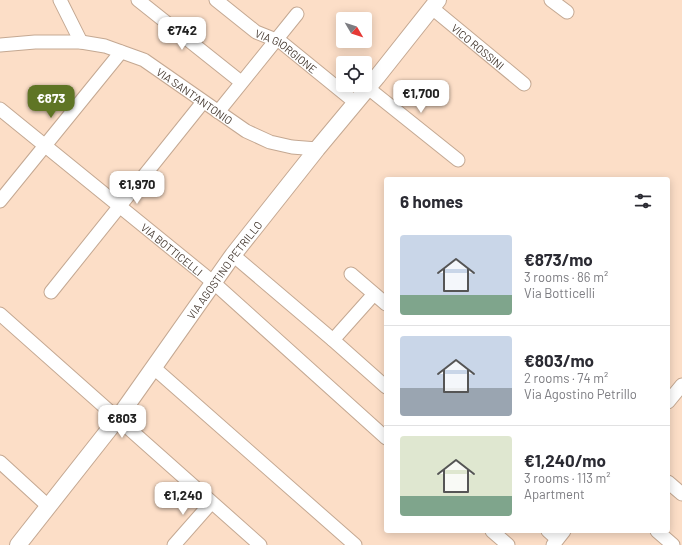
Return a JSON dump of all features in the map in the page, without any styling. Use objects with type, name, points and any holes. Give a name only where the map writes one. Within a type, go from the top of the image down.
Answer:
[{"type":"street","points":[[60,0],[81,42]]},
{"type":"street","points":[[138,0],[241,82]]},
{"type":"street","name":"VIA GIORGIONE","points":[[216,0],[256,32],[276,40],[356,102]]},
{"type":"street","points":[[551,0],[566,12]]},
{"type":"street","name":"VICO ROSSINI","points":[[435,4],[524,84]]},
{"type":"street","name":"VIA AGOSTINO PETRILLO","points":[[372,83],[435,4]]},
{"type":"street","points":[[218,112],[297,14]]},
{"type":"street","name":"VIA SANT'ANTONIO","points":[[0,45],[35,42],[81,42],[105,46],[144,60],[246,131],[270,142],[292,147],[317,149]]},
{"type":"street","points":[[0,201],[121,52]]},
{"type":"street","points":[[372,91],[458,160]]},
{"type":"street","name":"VIA AGOSTINO PETRILLO","points":[[18,545],[118,418],[233,255],[317,149],[365,92]]},
{"type":"street","points":[[51,292],[203,102]]},
{"type":"street","name":"VIA BOTTICELLI","points":[[0,109],[214,283],[384,436]]},
{"type":"street","points":[[233,255],[384,385]]},
{"type":"street","points":[[352,274],[384,302]]},
{"type":"street","points":[[333,340],[374,294]]},
{"type":"street","points":[[0,314],[260,545]]},
{"type":"street","points":[[153,367],[355,545]]},
{"type":"street","points":[[670,400],[681,389]]},
{"type":"street","points":[[0,462],[48,506]]},
{"type":"street","points":[[670,484],[682,494]]},
{"type":"street","points":[[174,545],[212,503]]},
{"type":"street","points":[[494,533],[508,545]]},
{"type":"street","points":[[659,533],[672,545]]}]
